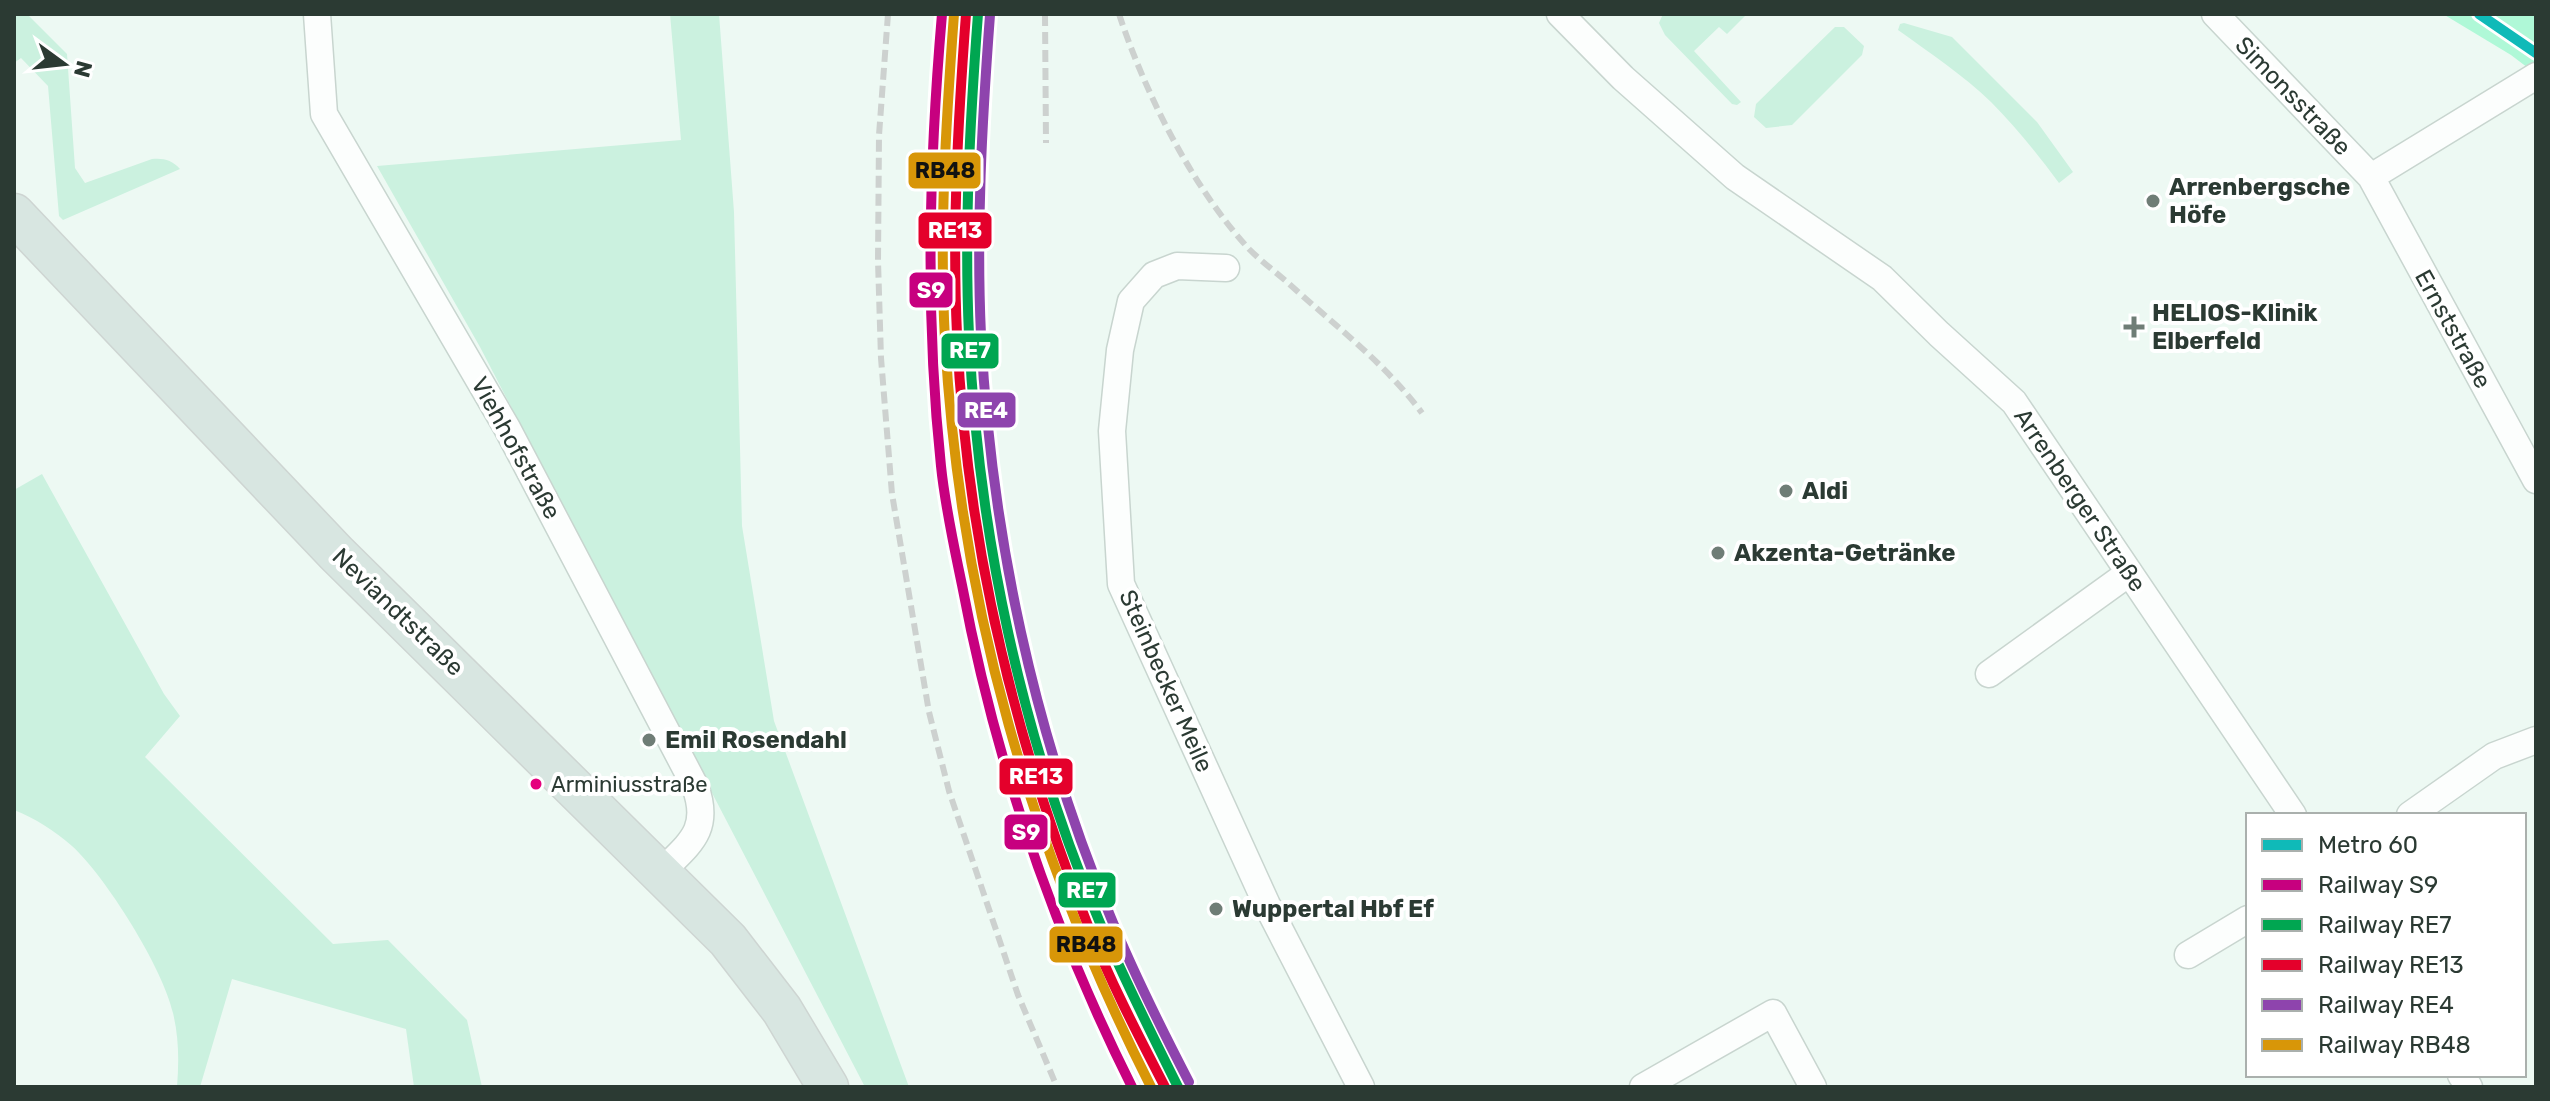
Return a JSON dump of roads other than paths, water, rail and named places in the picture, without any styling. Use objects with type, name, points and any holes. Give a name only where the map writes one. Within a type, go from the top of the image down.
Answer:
[{"type":"main road","name":"Neviandtstraße","points":[[14,214],[336,553],[728,940],[782,1010],[828,1087]]},
{"type":"street","name":"Viehhofstraße","points":[[317,14],[324,114],[507,428],[695,786],[702,808],[700,828],[661,872]]},
{"type":"street","name":"Arrenberger Straße","points":[[1560,14],[1623,78],[1735,177],[1882,278],[2014,402],[2292,813]]},
{"type":"street","name":"Simonsstraße","points":[[2215,14],[2371,177]]},
{"type":"street","points":[[2371,177],[2536,76]]},
{"type":"street","name":"Ernststraße","points":[[2371,177],[2536,480]]},
{"type":"street","name":"Steinbecker Meile","points":[[1226,268],[1177,266],[1154,275],[1131,301],[1120,350],[1112,431],[1121,584],[1267,905],[1361,1087]]},
{"type":"street","points":[[1989,674],[2129,573]]},
{"type":"street","points":[[2413,813],[2494,756],[2536,740]]},
{"type":"street","points":[[2188,955],[2246,920]]},
{"type":"street","points":[[1643,1087],[1773,1013],[1813,1087]]},
{"type":"railway","points":[[888,14],[879,135],[878,261],[881,358],[892,494],[929,712],[949,791],[1018,995],[1057,1087]]},
{"type":"railway","points":[[1045,14],[1046,143]]},
{"type":"railway","points":[[1119,14],[1142,75],[1172,138],[1228,224],[1253,253],[1375,360],[1422,413]]},
{"type":"metro line","name":"60","points":[[2479,14],[2536,53]]},
{"type":"rail line","name":"S9","points":[[942,14],[934,127],[931,296],[936,409],[947,511],[975,651],[1029,842],[1076,966],[1132,1087]]},
{"type":"rail line","name":"RB48","points":[[954,14],[944,177],[943,299],[953,439],[967,536],[985,631],[1037,817],[1070,908],[1108,998],[1151,1087]]},
{"type":"rail line","name":"RE13","points":[[966,14],[957,174],[957,334],[962,410],[983,560],[1016,708],[1061,852],[1105,965],[1165,1087]]},
{"type":"rail line","name":"RE7","points":[[978,14],[969,174],[969,335],[982,485],[994,560],[1027,709],[1072,853],[1109,944],[1178,1087]]},
{"type":"rail line","name":"RE4","points":[[990,15],[981,175],[981,335],[986,409],[1006,558],[1039,705],[1084,848],[1129,960],[1189,1082]]},
{"type":"place","name":"Arrenbergsche Höfe","points":[[2153,201]]},
{"type":"place","name":"HELIOS-Klinik Elberfeld","points":[[2134,327]]},
{"type":"place","name":"Aldi","points":[[1786,491]]},
{"type":"place","name":"Akzenta-Getränke","points":[[1718,553]]},
{"type":"place","name":"Emil Rosendahl","points":[[649,740]]},
{"type":"place","name":"Arminiusstraße","points":[[536,784]]},
{"type":"place","name":"Wuppertal Hbf Ef","points":[[1216,909]]}]
